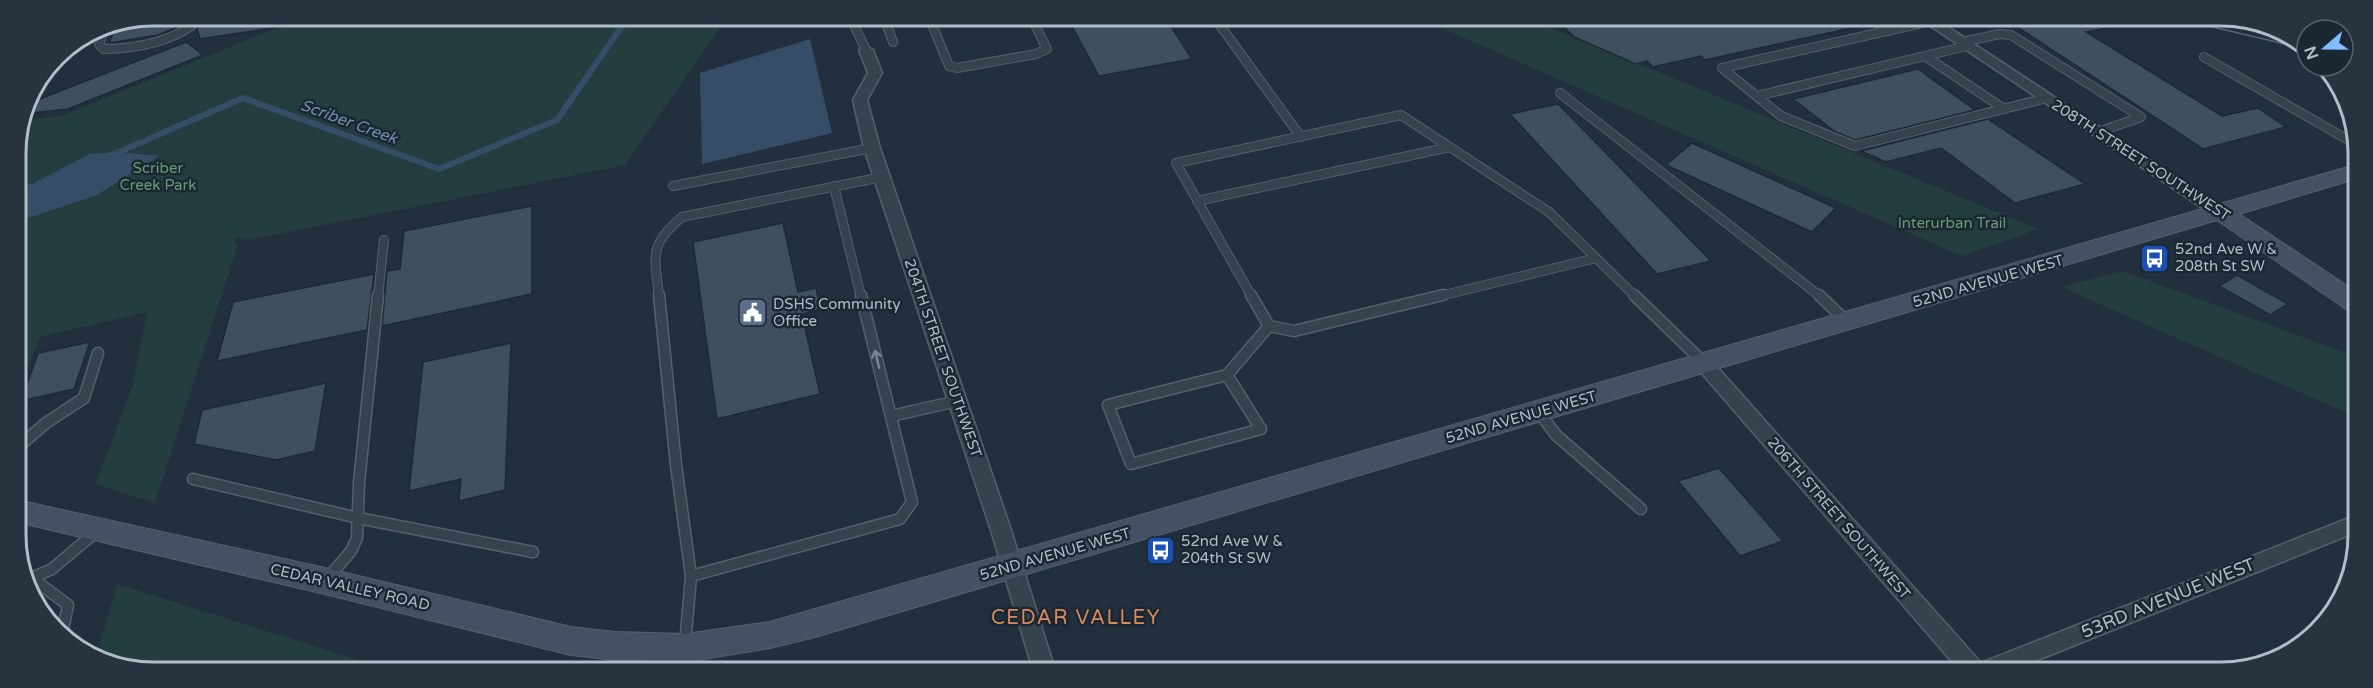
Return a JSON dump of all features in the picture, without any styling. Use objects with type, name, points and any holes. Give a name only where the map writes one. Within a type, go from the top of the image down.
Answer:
[{"type":"street","name":"208TH STREET SOUTHWEST","points":[[1938,26],[2348,298]]},
{"type":"street","name":"204TH STREET SOUTHWEST","points":[[866,50],[875,73],[860,100],[872,148],[1042,662]]},
{"type":"street","name":"52ND AVENUE WEST","points":[[685,648],[770,635],[815,624],[2348,174]]},
{"type":"street","name":"206TH STREET SOUTHWEST","points":[[1704,364],[1966,662]]},
{"type":"street","name":"CEDAR VALLEY ROAD","points":[[26,512],[571,641],[615,646],[685,648]]},
{"type":"street","name":"53RD AVENUE WEST","points":[[2008,662],[2348,526]]},
{"type":"lane","points":[[102,36],[99,44],[103,49],[119,51],[192,26]]},
{"type":"lane","points":[[855,26],[866,50]]},
{"type":"lane","points":[[887,26],[893,42]]},
{"type":"lane","points":[[932,26],[948,66],[957,68],[1036,54],[1047,49],[1036,26]]},
{"type":"lane","points":[[1221,26],[1301,136]]},
{"type":"lane","points":[[1882,26],[1890,31]]},
{"type":"lane","points":[[1908,26],[1722,68],[1781,116],[1856,146],[2047,98]]},
{"type":"lane","points":[[1757,96],[1925,56],[2000,34],[2011,34],[2141,117],[2098,132]]},
{"type":"lane","points":[[1925,56],[2004,109]]},
{"type":"lane","points":[[2204,57],[2346,139]]},
{"type":"lane","points":[[1560,93],[1601,127],[1809,285],[1847,322]]},
{"type":"lane","points":[[1596,258],[1294,331],[1269,326],[1176,163],[1401,115],[1550,212],[1704,364]]},
{"type":"lane","points":[[1197,201],[1450,147]]},
{"type":"lane","points":[[673,186],[872,148]]},
{"type":"lane","points":[[685,648],[691,576],[676,465],[655,252],[662,234],[682,217],[882,177]]},
{"type":"lane","points":[[691,576],[900,519],[912,502],[834,186]]},
{"type":"lane","points":[[325,581],[351,551],[357,538],[384,240]]},
{"type":"lane","points":[[1227,375],[1261,429],[1131,464],[1108,405],[1227,375],[1269,326]]},
{"type":"lane","points":[[26,440],[46,423],[84,398],[98,353]]},
{"type":"lane","points":[[891,416],[957,401]]},
{"type":"lane","points":[[1538,411],[1556,435],[1641,509]]},
{"type":"lane","points":[[193,479],[358,518],[533,552]]},
{"type":"lane","points":[[33,578],[52,569],[99,529]]},
{"type":"lane","points":[[36,584],[68,605],[64,626]]},
{"type":"green space","name":"Scriber Creek Park","points":[[282,26],[721,26],[625,165],[248,240],[236,237],[235,243],[238,244],[155,503],[96,484],[132,387],[147,312],[40,337],[26,372],[27,136],[30,120],[64,115]]},
{"type":"green space","name":"Interurban Trail","points":[[1437,26],[1546,26],[2038,229],[1962,256]]},
{"type":"green space","points":[[2123,271],[2348,354],[2348,413],[2061,287]]},
{"type":"green space","points":[[117,584],[365,662],[153,662],[120,658],[98,650]]},
{"type":"water","points":[[810,39],[832,133],[702,164],[700,73]]},
{"type":"water","points":[[119,152],[159,156],[97,195],[26,219],[26,184],[32,184],[90,154]]},
{"type":"building","points":[[180,26],[158,35],[109,43],[114,32],[128,28]]},
{"type":"building","points":[[200,26],[286,26],[200,39],[197,29]]},
{"type":"building","points":[[1072,26],[1171,26],[1192,59],[1099,76]]},
{"type":"building","points":[[1563,26],[1856,27],[1705,60],[1701,56],[1653,67],[1647,61],[1636,64],[1574,37]]},
{"type":"building","points":[[2016,26],[2108,26],[2108,28],[2086,32],[2222,116],[2258,108],[2286,127],[2203,149]]},
{"type":"building","points":[[186,42],[203,55],[68,109],[32,113],[37,100]]},
{"type":"building","points":[[1918,69],[1975,110],[1855,140],[1834,131],[1793,99]]},
{"type":"building","points":[[1558,104],[1711,261],[1657,274],[1510,114]]},
{"type":"building","points":[[1988,119],[2085,184],[2015,203],[1941,148],[1886,162],[1861,151]]},
{"type":"building","points":[[1692,143],[1836,208],[1812,232],[1666,165]]},
{"type":"building","points":[[532,206],[532,294],[382,326],[387,271],[400,269],[404,231]]},
{"type":"building","points":[[783,223],[798,292],[816,288],[821,309],[802,314],[820,394],[717,419],[693,242]]},
{"type":"building","points":[[374,274],[367,330],[217,361],[233,302]]},
{"type":"building","points":[[2237,275],[2288,304],[2270,315],[2219,286]]},
{"type":"building","points":[[90,342],[74,389],[26,400],[26,387],[38,353]]},
{"type":"building","points":[[511,343],[505,490],[459,501],[461,479],[409,491],[423,362]]},
{"type":"building","points":[[326,383],[315,451],[276,460],[194,444],[202,410]]},
{"type":"building","points":[[1719,468],[1783,541],[1740,556],[1678,481]]},
{"type":"waterway","name":"Scriber Creek","points":[[112,155],[243,98],[439,169],[557,120],[622,26]]},
{"type":"tram line","points":[[2209,26],[2286,44]]},
{"type":"place","name":"52nd Ave W & 208th St SW","points":[[2154,258]]},
{"type":"place","name":"DSHS Community Office","points":[[752,313]]},
{"type":"place","name":"52nd Ave W & 204th St SW","points":[[1160,550]]},
{"type":"district","name":"CEDAR VALLEY","points":[[1076,618]]}]
